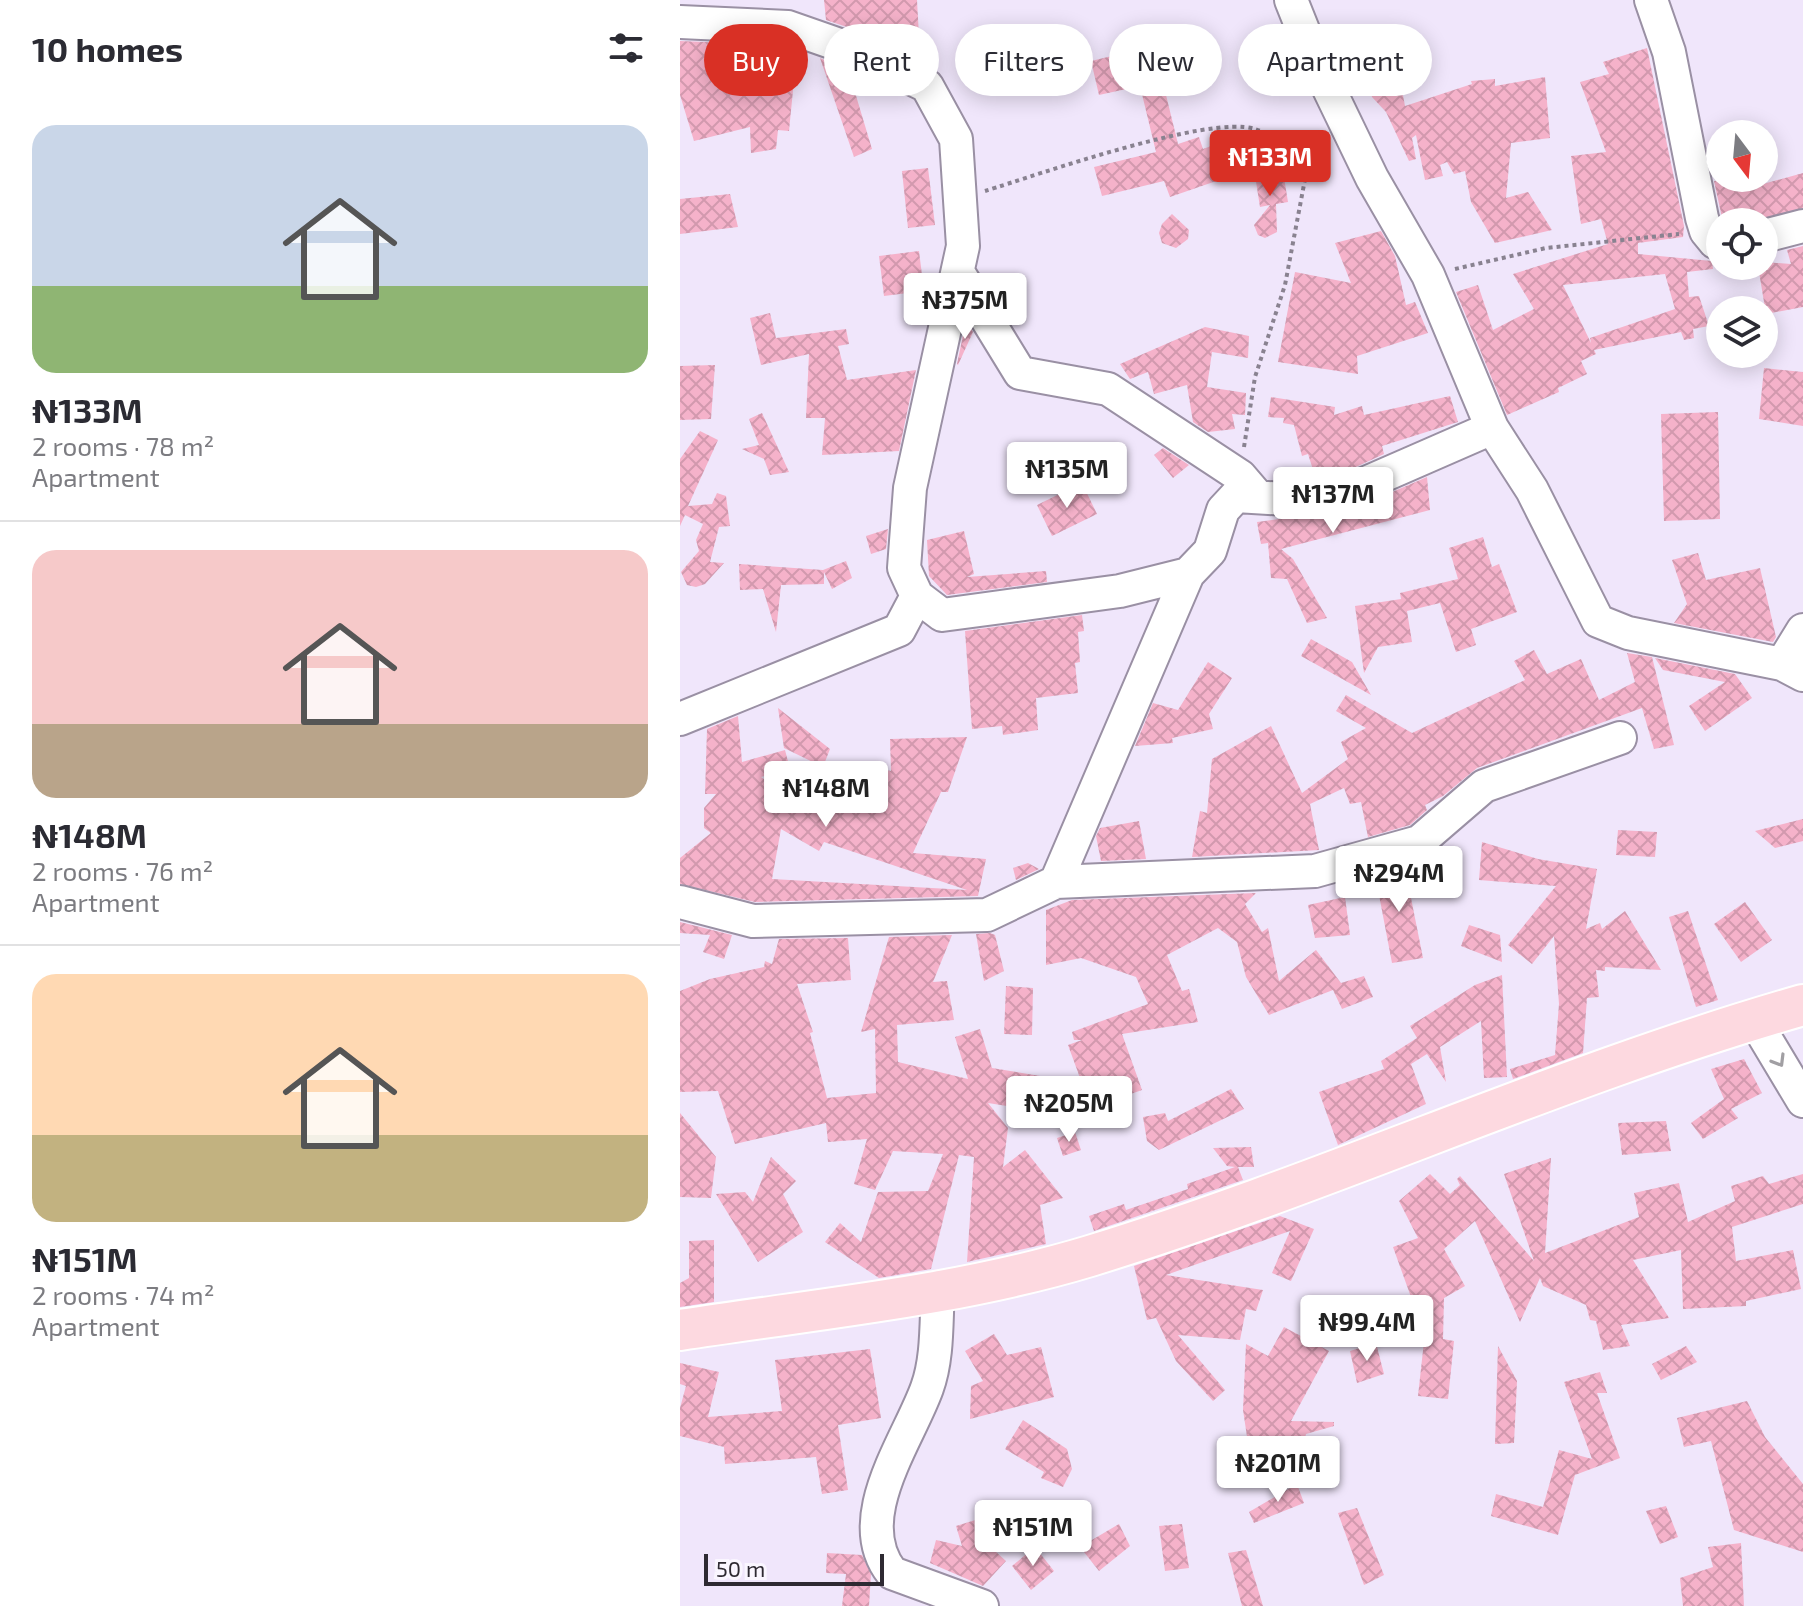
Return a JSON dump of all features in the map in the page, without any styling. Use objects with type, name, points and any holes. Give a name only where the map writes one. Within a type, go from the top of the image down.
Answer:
[{"type":"main road","points":[[680,1330],[999,1279],[1088,1256],[1802,1004]]},
{"type":"street","points":[[1291,0],[1372,178],[1428,275],[1492,428],[1532,490],[1598,621],[1628,633],[1792,670],[1803,630]]},
{"type":"street","points":[[1651,0],[1669,52],[1706,208]]},
{"type":"street","points":[[680,22],[788,27],[851,49],[927,86],[956,139],[963,198],[963,246],[910,488],[904,568],[917,596],[942,615],[1120,591],[1188,574]]},
{"type":"street","points":[[1778,232],[1803,226]]},
{"type":"street","points":[[958,272],[1020,373],[1108,389],[1249,486],[1286,499],[1350,490],[1492,428]]},
{"type":"street","points":[[1056,882],[1188,574],[1210,551],[1223,510],[1249,486]]},
{"type":"street","points":[[680,719],[899,630],[917,596]]},
{"type":"street","points":[[680,902],[753,921],[987,915],[1056,882],[1315,871],[1419,842],[1484,786],[1620,738]]},
{"type":"street","points":[[1755,1021],[1803,1101]]},
{"type":"street","points":[[938,1289],[933,1368],[895,1458],[875,1535],[883,1562],[892,1573],[982,1606]]},
{"type":"path","points":[[963,198],[1121,150],[1224,125],[1255,129],[1309,158]]},
{"type":"path","points":[[1309,158],[1352,134]]},
{"type":"path","points":[[1249,486],[1255,377],[1285,285],[1309,158]]},
{"type":"path","points":[[1428,275],[1546,248],[1706,237]]},
{"type":"building","points":[[824,0],[917,0],[918,24],[838,24],[826,20]]},
{"type":"building","points":[[680,41],[704,42],[704,96],[792,96],[789,131],[778,130],[776,149],[751,153],[750,127],[694,141],[680,95]]},
{"type":"building","points":[[1647,48],[1684,226],[1683,237],[1638,243],[1638,254],[1706,260],[1706,270],[1687,272],[1689,297],[1699,296],[1706,327],[1693,329],[1694,338],[1684,340],[1681,332],[1594,350],[1596,354],[1581,361],[1587,374],[1558,388],[1559,392],[1507,415],[1456,292],[1478,285],[1493,330],[1534,309],[1513,274],[1608,244],[1601,219],[1581,224],[1571,156],[1606,152],[1580,82],[1609,74],[1603,62]],"holes":[[[1665,274],[1675,309],[1590,338],[1591,343],[1563,285]]]},
{"type":"building","points":[[1109,57],[1109,93],[1099,95],[1093,61]]},
{"type":"building","points":[[1545,77],[1550,138],[1511,143],[1506,198],[1528,192],[1552,230],[1495,243],[1471,202],[1465,171],[1454,174],[1447,162],[1440,165],[1443,176],[1425,180],[1416,135],[1412,138],[1416,159],[1409,161],[1386,112],[1372,97],[1403,96],[1405,106],[1472,84],[1471,81],[1495,79],[1495,86]]},
{"type":"building","points":[[833,96],[856,96],[872,149],[854,157]]},
{"type":"building","points":[[1142,96],[1166,96],[1178,144],[1199,137],[1203,149],[1214,145],[1225,178],[1170,197],[1164,181],[1102,196],[1094,167],[1156,152]]},
{"type":"building","points":[[1282,165],[1288,202],[1276,204],[1277,232],[1265,238],[1258,235],[1254,225],[1270,205],[1260,207],[1254,169]]},
{"type":"building","points":[[928,168],[935,225],[908,228],[902,171]]},
{"type":"building","points":[[1803,173],[1803,208],[1778,215],[1778,208],[1720,208],[1716,192],[1778,192],[1778,180]]},
{"type":"building","points":[[730,194],[738,227],[680,234],[680,199]]},
{"type":"building","points":[[1172,214],[1189,230],[1188,239],[1176,248],[1162,243],[1159,233],[1162,224]]},
{"type":"building","points":[[1381,231],[1395,256],[1406,305],[1415,302],[1428,333],[1357,356],[1358,374],[1278,362],[1295,272],[1351,283],[1335,243]]},
{"type":"building","points":[[1803,246],[1803,307],[1778,312],[1778,296],[1763,296],[1760,280],[1778,280],[1778,263],[1791,264],[1787,250]]},
{"type":"building","points":[[919,251],[924,291],[884,296],[879,256]]},
{"type":"building","points":[[770,313],[776,338],[846,329],[849,344],[838,346],[847,380],[916,370],[899,451],[822,455],[825,418],[806,418],[809,354],[761,365],[750,318]]},
{"type":"building","points":[[966,321],[973,332],[958,365],[957,364]]},
{"type":"building","points":[[1205,327],[1249,336],[1248,358],[1212,352],[1207,387],[1246,393],[1245,415],[1232,414],[1235,429],[1208,432],[1193,422],[1187,385],[1154,394],[1148,372],[1130,379],[1120,364]]},
{"type":"building","points":[[715,365],[711,419],[680,420],[680,366]]},
{"type":"building","points":[[1764,368],[1803,372],[1803,426],[1759,419]]},
{"type":"building","points":[[1450,396],[1458,422],[1382,446],[1384,454],[1345,472],[1315,476],[1308,454],[1302,456],[1294,425],[1283,423],[1284,418],[1268,417],[1271,397],[1335,407],[1334,415],[1362,406],[1364,415]]},
{"type":"building","points":[[1718,412],[1720,519],[1664,521],[1661,414]]},
{"type":"building","points":[[762,413],[789,472],[770,475],[764,459],[742,449],[759,445],[749,419]]},
{"type":"building","points":[[700,431],[718,440],[688,506],[712,504],[717,493],[726,496],[730,526],[719,527],[710,562],[724,563],[705,584],[696,587],[687,585],[681,572],[699,551],[696,540],[703,524],[685,515],[680,526],[680,459]]},
{"type":"building","points":[[1163,448],[1189,465],[1173,478],[1154,455]]},
{"type":"building","points":[[1427,477],[1430,510],[1281,549],[1293,559],[1327,618],[1307,623],[1287,579],[1271,578],[1268,543],[1261,544],[1257,522],[1353,509]]},
{"type":"building","points":[[1082,483],[1097,514],[1052,536],[1037,505]]},
{"type":"building","points":[[888,529],[886,549],[871,554],[866,536]]},
{"type":"building","points":[[964,531],[974,574],[967,577],[1046,571],[1047,582],[947,595],[929,576],[927,540]]},
{"type":"building","points":[[1483,537],[1492,567],[1499,564],[1517,612],[1471,629],[1476,645],[1456,652],[1440,603],[1407,611],[1412,642],[1378,647],[1364,673],[1355,606],[1401,599],[1400,593],[1458,579],[1449,548]]},
{"type":"building","points":[[1698,553],[1706,580],[1760,568],[1776,637],[1773,642],[1674,623],[1687,604],[1672,560]]},
{"type":"building","points":[[846,561],[852,578],[832,589],[824,572],[824,584],[781,585],[776,632],[763,589],[740,590],[739,564],[823,570]]},
{"type":"building","points":[[1082,615],[1084,631],[1078,632],[1080,662],[1075,663],[1078,693],[1036,698],[1038,730],[1003,735],[1002,726],[972,729],[965,631]]},
{"type":"building","points":[[1311,639],[1352,662],[1371,695],[1301,656]]},
{"type":"building","points":[[1534,650],[1547,674],[1581,659],[1599,700],[1635,682],[1627,653],[1652,657],[1674,745],[1654,749],[1642,708],[1477,768],[1443,796],[1425,805],[1427,810],[1410,825],[1368,837],[1361,802],[1350,804],[1344,788],[1310,804],[1319,850],[1192,857],[1200,811],[1207,813],[1212,759],[1271,726],[1302,793],[1348,759],[1341,742],[1366,728],[1336,711],[1346,695],[1412,733],[1525,680],[1514,661]]},
{"type":"building","points":[[1655,658],[1735,674],[1752,698],[1705,731],[1689,706],[1725,682],[1663,670]]},
{"type":"building","points":[[1208,662],[1232,678],[1209,714],[1213,729],[1172,738],[1173,743],[1135,746],[1153,703],[1178,710]]},
{"type":"building","points":[[778,708],[830,749],[823,767],[784,748]]},
{"type":"building","points":[[738,716],[742,762],[785,750],[790,769],[761,777],[814,812],[849,761],[891,771],[890,739],[967,737],[948,792],[941,792],[913,853],[986,859],[978,896],[755,902],[680,884],[680,858],[711,833],[704,828],[704,808],[716,794],[705,794],[707,729]],"holes":[[[781,829],[819,851],[824,842],[967,890],[772,879]]]},
{"type":"building","points":[[1803,819],[1803,841],[1775,848],[1755,831]]},
{"type":"building","points":[[1139,821],[1146,859],[1101,861],[1096,836],[1100,828]]},
{"type":"building","points":[[1618,830],[1657,832],[1655,857],[1616,855]]},
{"type":"building","points":[[1482,842],[1538,859],[1597,869],[1586,929],[1600,923],[1602,929],[1625,911],[1661,970],[1605,967],[1605,971],[1596,970],[1599,997],[1587,998],[1583,1053],[1513,1079],[1510,1069],[1555,1055],[1559,1004],[1554,936],[1532,964],[1508,945],[1556,886],[1479,880]]},
{"type":"building","points":[[1028,863],[1039,869],[1016,880],[1013,868]]},
{"type":"building","points":[[1412,864],[1414,876],[1407,878],[1423,958],[1392,963],[1375,874]]},
{"type":"building","points":[[1256,893],[1245,904],[1262,932],[1268,928],[1279,981],[1316,950],[1341,983],[1364,976],[1373,997],[1342,1009],[1333,990],[1269,1015],[1246,977],[1237,942],[1218,928],[1167,955],[1182,991],[1189,989],[1198,1022],[1122,1034],[1142,1090],[1091,1108],[1068,1045],[1082,1040],[1074,1040],[1072,1032],[1148,1004],[1136,977],[1081,958],[1046,965],[1046,910],[1072,900]]},
{"type":"building","points":[[1345,897],[1350,935],[1315,938],[1308,905]]},
{"type":"building","points":[[1745,902],[1772,940],[1741,962],[1714,924]]},
{"type":"building","points":[[1688,911],[1718,1000],[1696,1007],[1669,917]]},
{"type":"building","points":[[680,922],[732,935],[724,959],[703,952],[710,935],[680,933]]},
{"type":"building","points":[[1469,925],[1500,935],[1502,962],[1461,946]]},
{"type":"building","points":[[976,934],[995,935],[1004,971],[984,981]]},
{"type":"building","points":[[952,935],[933,982],[947,981],[954,1020],[897,1025],[898,1062],[968,1079],[955,1037],[980,1029],[992,1068],[1058,1079],[1052,1113],[988,1103],[1008,1128],[1003,1167],[1025,1150],[1063,1198],[1040,1205],[1046,1244],[967,1262],[974,1157],[959,1155],[931,1269],[879,1278],[825,1242],[840,1223],[861,1242],[878,1192],[928,1191],[943,1154],[893,1151],[875,1190],[854,1184],[867,1139],[828,1142],[826,1123],[735,1144],[718,1091],[680,1092],[680,991],[710,979],[764,967],[765,961],[772,964],[779,939],[848,938],[851,980],[797,984],[813,1032],[810,1033],[827,1098],[876,1093],[875,1029],[861,1032],[889,937]]},
{"type":"building","points":[[1502,975],[1507,1077],[1484,1078],[1481,1021],[1440,1047],[1446,1082],[1427,1054],[1411,1064],[1426,1104],[1338,1145],[1319,1092],[1384,1069],[1381,1061],[1417,1038],[1410,1026],[1475,985]]},
{"type":"building","points":[[1006,986],[1033,988],[1032,1035],[1004,1034]]},
{"type":"building","points":[[1744,1059],[1762,1093],[1731,1109],[1738,1118],[1703,1139],[1691,1123],[1724,1099],[1711,1069]]},
{"type":"building","points":[[1231,1089],[1244,1109],[1159,1150],[1147,1141],[1143,1117],[1165,1113],[1168,1121]]},
{"type":"building","points":[[680,1113],[716,1157],[711,1198],[680,1197]]},
{"type":"building","points":[[1666,1121],[1671,1151],[1622,1155],[1618,1123]]},
{"type":"building","points":[[1075,1132],[1081,1150],[1063,1156],[1057,1138]]},
{"type":"building","points":[[1251,1147],[1254,1167],[1238,1167],[1243,1180],[1094,1231],[1089,1216],[1124,1204],[1126,1210],[1188,1189],[1187,1184],[1235,1167],[1227,1166],[1213,1148]]},
{"type":"building","points":[[771,1157],[796,1181],[783,1194],[803,1232],[758,1262],[716,1194],[745,1192],[753,1202]]},
{"type":"building","points":[[1551,1158],[1545,1253],[1639,1217],[1634,1193],[1679,1183],[1688,1222],[1735,1201],[1731,1186],[1763,1176],[1769,1184],[1803,1174],[1803,1204],[1732,1227],[1736,1261],[1793,1250],[1801,1289],[1746,1301],[1746,1306],[1683,1309],[1681,1250],[1633,1260],[1669,1318],[1621,1325],[1630,1346],[1603,1350],[1596,1321],[1590,1320],[1586,1305],[1543,1286],[1540,1278],[1520,1322],[1475,1221],[1444,1249],[1465,1286],[1444,1298],[1443,1339],[1454,1341],[1448,1399],[1418,1396],[1428,1305],[1416,1311],[1393,1247],[1418,1238],[1399,1201],[1430,1174],[1450,1194],[1460,1185],[1457,1179],[1460,1176],[1534,1261],[1504,1174]]},
{"type":"building","points":[[1280,1216],[1314,1229],[1291,1281],[1272,1273],[1290,1231],[1166,1275],[1263,1290],[1256,1311],[1246,1309],[1240,1340],[1178,1335],[1225,1390],[1213,1401],[1176,1361],[1156,1318],[1147,1320],[1134,1266]]},
{"type":"building","points":[[714,1240],[714,1302],[680,1307],[680,1283],[689,1278],[689,1241]]},
{"type":"building","points":[[1284,1327],[1329,1351],[1291,1421],[1334,1422],[1334,1426],[1306,1434],[1299,1466],[1278,1462],[1282,1441],[1249,1450],[1243,1410],[1246,1344],[1268,1356]]},
{"type":"building","points":[[994,1334],[1007,1355],[1041,1347],[1054,1397],[970,1419],[971,1386],[983,1381],[965,1351]]},
{"type":"building","points":[[1376,1343],[1384,1374],[1357,1383],[1350,1351]]},
{"type":"building","points":[[1498,1346],[1517,1381],[1514,1443],[1495,1444]]},
{"type":"building","points":[[1686,1346],[1697,1362],[1661,1380],[1652,1364]]},
{"type":"building","points":[[870,1349],[881,1418],[838,1425],[848,1490],[822,1494],[816,1457],[725,1464],[724,1447],[680,1436],[680,1408],[686,1386],[680,1384],[680,1363],[719,1372],[708,1417],[782,1411],[775,1360]]},
{"type":"building","points":[[1600,1372],[1607,1393],[1597,1393],[1620,1458],[1575,1475],[1558,1535],[1491,1516],[1496,1494],[1543,1507],[1559,1450],[1592,1459],[1564,1382]]},
{"type":"building","points":[[1747,1401],[1765,1437],[1803,1484],[1803,1552],[1734,1530],[1711,1441],[1684,1447],[1677,1418]]},
{"type":"building","points":[[1023,1420],[1067,1449],[1072,1469],[1063,1487],[1041,1478],[1044,1472],[1005,1449]]},
{"type":"building","points":[[1297,1484],[1304,1503],[1254,1523],[1249,1512]]},
{"type":"building","points":[[1666,1506],[1678,1537],[1660,1544],[1646,1511]]},
{"type":"building","points":[[1357,1508],[1384,1575],[1364,1585],[1338,1513]]},
{"type":"building","points":[[985,1517],[996,1552],[1006,1561],[983,1586],[930,1563],[936,1540],[962,1546],[956,1526]]},
{"type":"building","points":[[1119,1524],[1130,1546],[1099,1571],[1080,1547]]},
{"type":"building","points":[[1182,1524],[1189,1568],[1165,1571],[1159,1526]]},
{"type":"building","points":[[1741,1543],[1744,1606],[1683,1606],[1680,1578],[1713,1567],[1708,1547]]},
{"type":"building","points":[[1035,1547],[1054,1571],[1031,1590],[1012,1566]]},
{"type":"building","points":[[1246,1550],[1263,1606],[1242,1606],[1228,1553]]},
{"type":"building","points":[[827,1553],[862,1555],[871,1574],[869,1606],[842,1606],[846,1574],[826,1573]]}]
